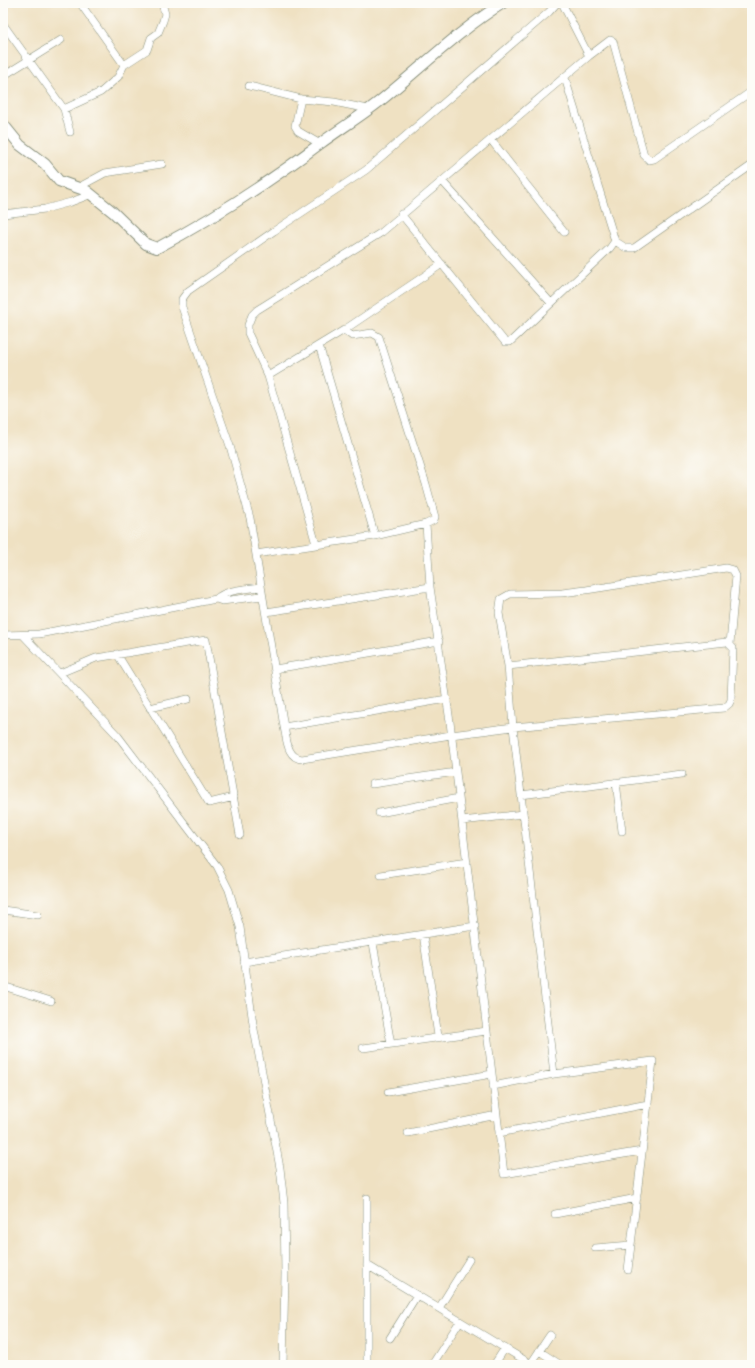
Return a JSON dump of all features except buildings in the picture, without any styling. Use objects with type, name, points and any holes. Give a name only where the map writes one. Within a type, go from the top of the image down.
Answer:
[{"type":"street","points":[[80,3],[124,65]]},
{"type":"street","points":[[64,109],[101,92],[118,77],[124,65],[147,50],[150,38],[158,33],[165,14],[162,3]]},
{"type":"street","points":[[3,124],[20,145],[45,164],[59,181],[79,187],[92,194],[146,244],[157,248],[179,236],[270,179],[320,144],[368,109],[440,49],[483,16],[503,3]]},
{"type":"street","points":[[554,1074],[513,727],[508,666],[499,613],[501,599],[504,595],[517,593],[562,593],[726,568],[733,570],[736,576],[730,644],[733,648],[731,700],[724,708],[513,727],[451,735],[302,759],[296,758],[291,754],[284,727],[250,518],[230,446],[182,307],[182,299],[188,291],[274,231],[366,170],[479,74],[549,12],[557,3]]},
{"type":"street","points":[[562,3],[590,56]]},
{"type":"street","points":[[3,24],[64,109],[70,132]]},
{"type":"street","points":[[3,76],[61,40]]},
{"type":"street","points":[[316,544],[268,376],[248,333],[248,325],[252,315],[257,310],[382,232],[610,40],[612,41],[644,155],[649,160],[654,159],[752,91]]},
{"type":"street","points":[[565,78],[615,241],[626,248],[634,248],[752,164]]},
{"type":"street","points":[[249,86],[301,99],[334,102],[368,109]]},
{"type":"street","points":[[301,99],[295,126],[298,131],[320,144]]},
{"type":"street","points":[[491,140],[564,232]]},
{"type":"street","points":[[79,187],[105,173],[162,164]]},
{"type":"street","points":[[443,182],[551,303]]},
{"type":"street","points":[[3,214],[44,209],[71,202],[92,194]]},
{"type":"street","points":[[402,214],[505,342],[512,340],[610,248],[615,241]]},
{"type":"street","points":[[268,376],[344,330],[442,264]]},
{"type":"street","points":[[256,554],[375,536],[426,524],[434,520],[435,517],[426,484],[379,337],[372,333],[352,336],[344,330]]},
{"type":"street","points":[[319,346],[375,536]]},
{"type":"street","points":[[426,524],[430,587],[447,699],[504,1174],[642,1151]]},
{"type":"street","points":[[216,599],[220,595],[261,587]]},
{"type":"street","points":[[266,612],[430,587]]},
{"type":"street","points":[[3,635],[24,636],[216,599],[222,601],[262,596]]},
{"type":"street","points":[[24,636],[60,673],[89,707],[118,736],[217,866],[229,890],[240,927],[253,1024],[280,1168],[284,1202],[285,1274],[283,1365]]},
{"type":"street","points":[[60,673],[96,658],[206,640],[240,835]]},
{"type":"street","points":[[275,669],[439,641]]},
{"type":"street","points":[[508,666],[727,642],[730,644]]},
{"type":"street","points":[[117,654],[209,803],[234,797]]},
{"type":"street","points":[[150,708],[188,699]]},
{"type":"street","points":[[284,727],[447,699]]},
{"type":"street","points":[[372,784],[456,772]]},
{"type":"street","points":[[521,795],[682,774]]},
{"type":"street","points":[[616,782],[622,831]]},
{"type":"street","points":[[379,813],[459,798]]},
{"type":"street","points":[[462,821],[523,814]]},
{"type":"street","points":[[381,875],[467,862]]},
{"type":"street","points":[[3,910],[38,915]]},
{"type":"street","points":[[244,962],[475,926]]},
{"type":"street","points":[[423,934],[438,1036]]},
{"type":"street","points":[[373,943],[391,1044]]},
{"type":"street","points":[[3,986],[51,1001]]},
{"type":"street","points":[[363,1048],[487,1030]]},
{"type":"street","points":[[493,1086],[554,1074],[653,1061],[628,1270]]},
{"type":"street","points":[[388,1092],[492,1074]]},
{"type":"street","points":[[499,1133],[648,1104]]},
{"type":"street","points":[[408,1133],[497,1115]]},
{"type":"street","points":[[367,1198],[367,1365]]},
{"type":"street","points":[[555,1214],[636,1198]]},
{"type":"street","points":[[595,1248],[631,1245]]},
{"type":"street","points":[[439,1308],[469,1260]]},
{"type":"street","points":[[367,1265],[530,1364],[550,1335]]},
{"type":"street","points":[[390,1338],[417,1295]]},
{"type":"street","points":[[432,1365],[460,1321]]},
{"type":"street","points":[[494,1365],[505,1348]]},
{"type":"street","points":[[539,1351],[561,1365]]}]
